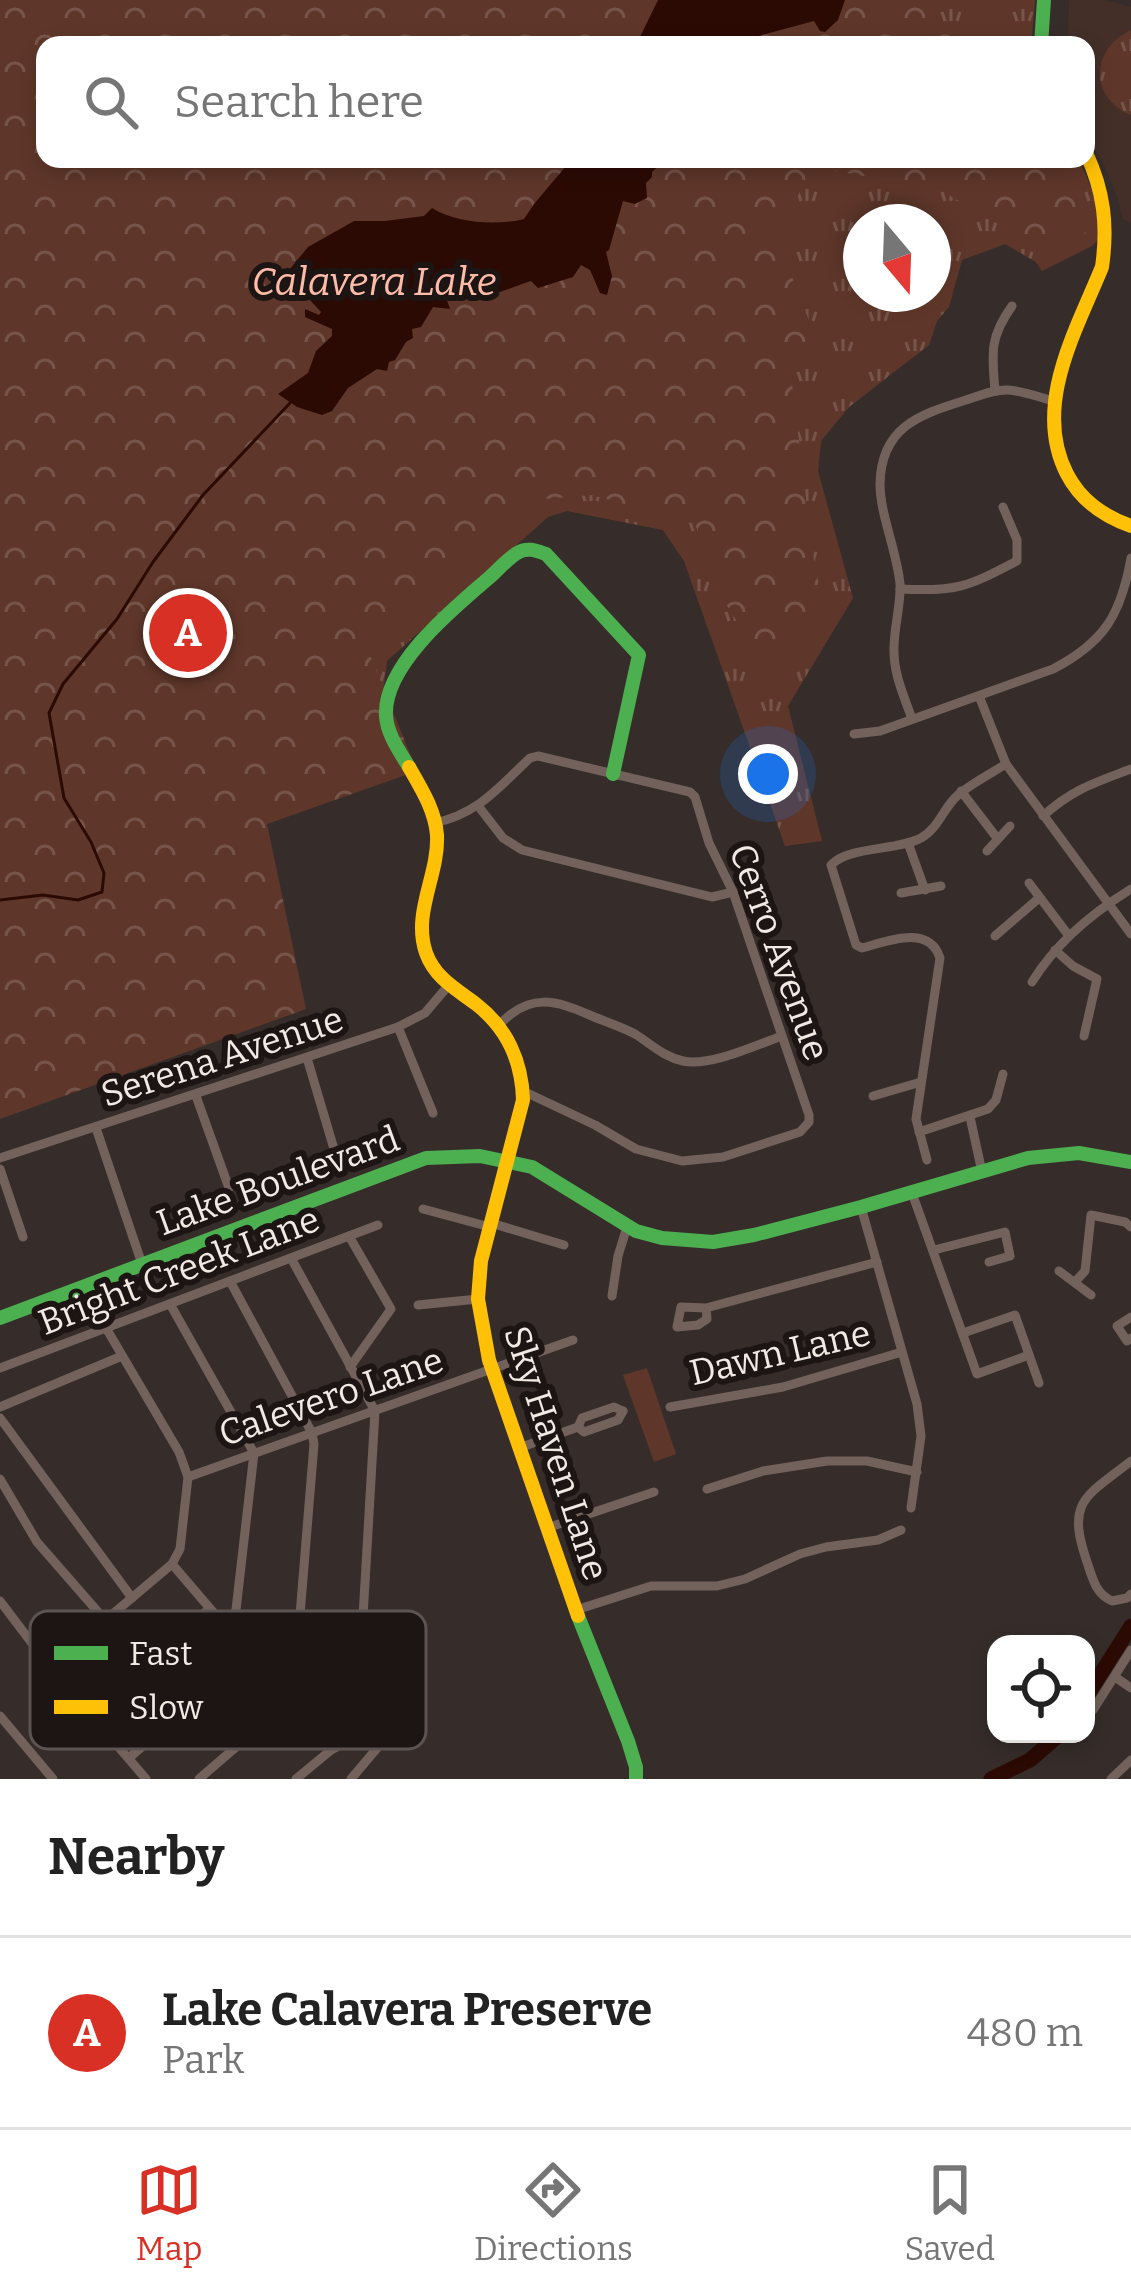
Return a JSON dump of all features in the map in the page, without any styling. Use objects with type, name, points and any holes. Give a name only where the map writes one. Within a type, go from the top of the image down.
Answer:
[{"type":"street","points":[[1042,36],[1044,0]]},
{"type":"street","points":[[1094,168],[1107,218],[1106,249],[1058,380],[1051,424],[1056,455],[1066,476],[1092,507],[1131,526]]},
{"type":"street","points":[[995,391],[992,344],[1012,306]]},
{"type":"street","points":[[912,719],[896,675],[901,589],[880,488],[890,445],[912,419],[995,391],[1053,400]]},
{"type":"street","points":[[901,589],[953,590],[1017,561],[1017,540],[1004,507]]},
{"type":"street","points":[[524,1091],[515,1056],[499,1025],[482,1007],[448,986],[427,958],[421,915],[437,834],[427,802],[393,739],[386,712],[396,679],[425,637],[519,552],[546,554],[639,655],[613,774]]},
{"type":"street","points":[[854,734],[880,731],[979,697],[1077,656],[1126,603],[1131,558]]},
{"type":"street","points":[[979,697],[1006,764],[1131,934]]},
{"type":"street","name":"Cerro Avenue","points":[[434,823],[479,807],[530,758],[538,756],[690,792],[733,892],[809,1115],[800,1132],[723,1157],[682,1161],[636,1149],[524,1091]]},
{"type":"street","points":[[927,1160],[916,1119],[940,958],[936,945],[908,937],[856,945],[831,865],[833,860],[908,843],[932,830],[962,791],[1006,764]]},
{"type":"street","points":[[1043,816],[1079,788],[1131,769]]},
{"type":"street","points":[[962,791],[997,838]]},
{"type":"street","points":[[479,807],[502,838],[522,850],[712,897],[733,892]]},
{"type":"street","points":[[987,851],[1010,826]]},
{"type":"street","points":[[908,843],[925,890]]},
{"type":"street","points":[[1029,883],[1069,936]]},
{"type":"street","points":[[901,893],[941,886]]},
{"type":"street","points":[[1033,982],[1069,936],[1131,889]]},
{"type":"street","points":[[995,936],[1039,898]]},
{"type":"street","points":[[1055,950],[1096,979],[1084,1036]]},
{"type":"street","name":"Serena Avenue","points":[[0,1158],[398,1027],[425,1013],[448,986]]},
{"type":"street","points":[[499,1025],[509,1014],[532,1003],[560,1003],[632,1032],[667,1057],[689,1063],[782,1036]]},
{"type":"street","points":[[398,1027],[433,1113]]},
{"type":"street","points":[[307,1058],[334,1149]]},
{"type":"street","points":[[919,1132],[988,1109],[996,1100],[1003,1074]]},
{"type":"street","points":[[873,1096],[921,1082]]},
{"type":"street","name":"Sky Haven Lane","points":[[524,1091],[481,1262],[478,1299],[492,1369],[575,1610],[628,1741],[636,1779]]},
{"type":"street","points":[[196,1096],[229,1188]]},
{"type":"street","points":[[970,1117],[982,1172]]},
{"type":"street","points":[[96,1128],[142,1264]]},
{"type":"street","name":"Lake Boulevard","points":[[0,1318],[413,1162],[454,1156],[532,1167],[627,1227],[662,1238],[713,1242],[861,1207],[1028,1158],[1078,1153],[1131,1162]]},
{"type":"street","points":[[0,1169],[23,1237]]},
{"type":"street","points":[[912,1192],[976,1374],[1029,1354]]},
{"type":"street","points":[[861,1207],[917,1405],[921,1436],[911,1508]]},
{"type":"street","points":[[423,1210],[565,1245]]},
{"type":"street","points":[[1075,1282],[1084,1271],[1090,1215],[1131,1227]]},
{"type":"street","name":"Bright Creek Lane","points":[[0,1368],[378,1226]]},
{"type":"street","points":[[612,1297],[627,1227]]},
{"type":"street","points":[[934,1250],[1005,1232],[1010,1256],[989,1262]]},
{"type":"street","points":[[349,1236],[391,1309],[350,1367]]},
{"type":"street","points":[[291,1258],[375,1411],[363,1611]]},
{"type":"street","points":[[706,1308],[877,1262]]},
{"type":"street","points":[[1059,1271],[1091,1295]]},
{"type":"street","points":[[230,1281],[312,1433],[300,1611]]},
{"type":"street","points":[[418,1304],[478,1299]]},
{"type":"street","points":[[170,1304],[254,1453],[235,1611]]},
{"type":"street","points":[[963,1333],[1015,1315],[1039,1383]]},
{"type":"street","points":[[1131,1317],[1118,1326],[1127,1341],[1131,1338]]},
{"type":"street","points":[[106,1328],[179,1452],[188,1477],[180,1549],[172,1564],[116,1611]]},
{"type":"street","name":"Calevero Lane","points":[[188,1477],[573,1340]]},
{"type":"street","name":"Dawn Lane","points":[[670,1406],[783,1387],[902,1352]]},
{"type":"street","points":[[0,1407],[122,1356]]},
{"type":"street","points":[[519,1448],[578,1427],[582,1418],[614,1407],[623,1411]]},
{"type":"street","points":[[0,1418],[132,1598]]},
{"type":"street","points":[[707,1489],[763,1471],[827,1461],[867,1461],[916,1472]]},
{"type":"street","points":[[1131,1461],[1084,1500],[1076,1522],[1100,1594],[1112,1601],[1131,1594]]},
{"type":"street","points":[[0,1479],[37,1541],[97,1611]]},
{"type":"street","points":[[547,1528],[654,1492]]},
{"type":"street","points":[[575,1610],[651,1586],[717,1586],[800,1554],[878,1540],[901,1530]]},
{"type":"street","points":[[172,1564],[207,1611]]},
{"type":"street","points":[[0,1601],[30,1641]]},
{"type":"street","points":[[1095,1706],[1131,1650]]},
{"type":"street","points":[[1114,1677],[1131,1688]]},
{"type":"street","points":[[0,1717],[53,1779]]},
{"type":"street","points":[[121,1749],[146,1779]]},
{"type":"street","points":[[129,1758],[139,1749]]},
{"type":"street","points":[[200,1779],[234,1749]]},
{"type":"street","points":[[351,1779],[376,1749]]},
{"type":"street","points":[[296,1779],[331,1750]]},
{"type":"street","points":[[1112,1779],[1131,1760]]},
{"type":"shaded area","points":[[1069,0],[1105,0],[1131,7],[1131,223],[1123,219],[1095,149],[1095,36],[1068,36]]},
{"type":"green space","points":[[0,0],[938,0],[939,26],[953,36],[36,36],[36,168],[810,168],[778,242],[816,338],[788,351],[812,549],[826,623],[770,673],[726,604],[695,524],[592,495],[533,500],[365,643],[417,771],[267,824],[306,1009],[0,1119]]},
{"type":"green space","points":[[872,0],[1035,0],[1032,36],[910,36]]},
{"type":"green space","points":[[1131,30],[1131,115],[1107,97],[1100,73],[1108,49]]},
{"type":"green space","points":[[679,168],[1082,168],[1096,208],[1098,240],[1042,271],[1036,262],[1005,244],[962,260],[951,300],[951,204],[843,204],[843,312],[945,312],[929,345],[849,407],[821,441],[818,471],[853,598],[788,706],[822,841],[785,846],[684,561],[663,530],[567,511],[548,517],[387,661],[377,739],[0,932]]},
{"type":"green space","points":[[821,168],[1069,168],[1078,185],[1086,237],[1047,253],[942,191]]},
{"type":"green space","points":[[647,1368],[676,1454],[654,1462],[623,1375]]},
{"type":"water","points":[[658,0],[845,0],[838,20],[825,32],[814,21],[759,36],[640,36]]},
{"type":"water","name":"Calavera Lake","points":[[564,168],[656,168],[646,183],[647,198],[635,204],[623,201],[606,252],[612,276],[607,295],[600,293],[590,270],[581,265],[573,277],[538,288],[531,281],[480,296],[449,289],[450,309],[433,307],[421,327],[412,329],[413,338],[389,362],[387,371],[377,369],[348,388],[332,411],[322,415],[278,394],[308,373],[316,351],[332,336],[332,329],[305,317],[305,309],[321,312],[309,299],[297,299],[289,291],[286,274],[308,247],[354,221],[424,216],[432,208],[476,222],[501,222],[524,219]]},
{"type":"waterway","points":[[0,900],[43,895],[78,900],[102,892],[104,873],[64,798],[49,713],[63,684],[117,619],[203,495],[290,403]]},
{"type":"waterway","points":[[1095,1683],[1131,1626]]},
{"type":"waterway","points":[[991,1779],[1030,1760],[1050,1743]]},
{"type":"traffic: fast","points":[[1042,36],[1044,0]]},
{"type":"traffic: fast","points":[[409,767],[387,723],[388,697],[396,677],[441,621],[512,557],[529,550],[546,554],[639,655],[613,774]]},
{"type":"traffic: fast","points":[[0,1318],[426,1158],[480,1156],[532,1167],[636,1231],[713,1242],[861,1207],[1028,1158],[1079,1153],[1131,1162]]},
{"type":"traffic: fast","points":[[578,1616],[628,1741],[636,1779]]},
{"type":"traffic: slow","points":[[1092,168],[1103,209],[1102,267],[1070,343],[1054,422],[1057,448],[1073,484],[1094,506],[1131,526]]},
{"type":"traffic: slow","points":[[409,767],[430,808],[437,835],[422,923],[426,953],[441,976],[496,1024],[520,1072],[523,1100],[481,1261],[478,1299],[489,1360],[578,1616]]},
{"type":"place","name":"Lake Calavera Preserve","points":[[188,633]]}]
